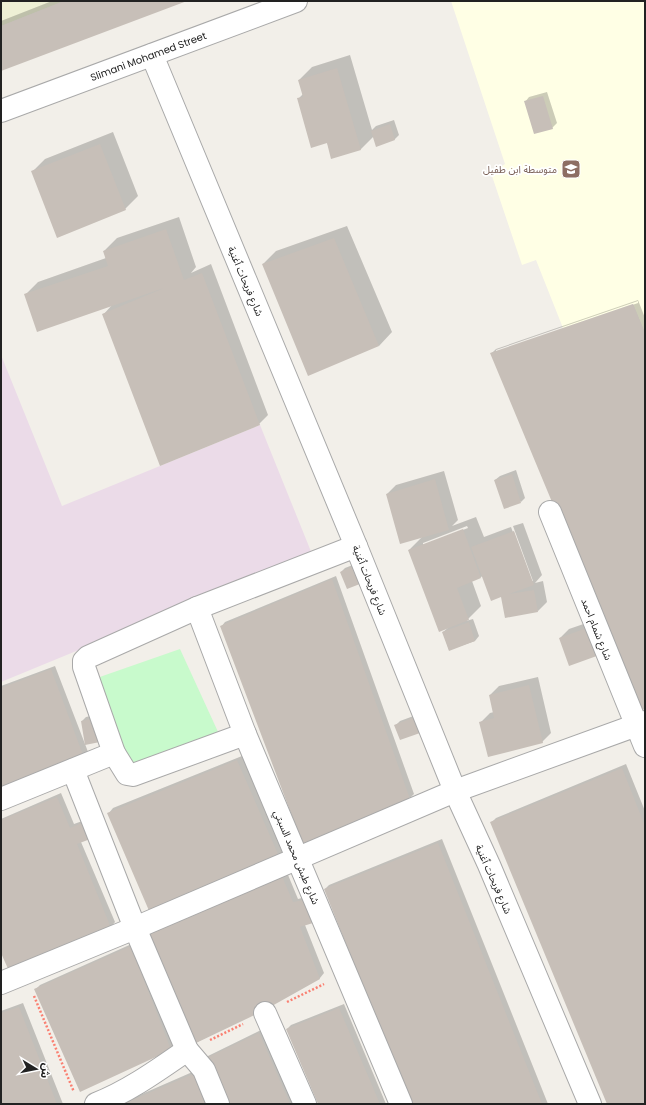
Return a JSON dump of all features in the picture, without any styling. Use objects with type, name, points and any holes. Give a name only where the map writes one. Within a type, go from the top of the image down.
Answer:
[{"type":"street","name":"Slimani Mohamed Street","points":[[1,111],[296,1]]},
{"type":"street","name":"شارع فريحات ٱغنية","points":[[152,55],[356,546],[455,791],[489,865],[590,1104]]},
{"type":"street","name":"شارع شمام احمد","points":[[550,512],[641,724],[645,746]]},
{"type":"street","points":[[245,734],[134,775],[127,774],[114,753],[84,667],[84,661],[88,657],[197,608],[356,546]]},
{"type":"street","name":"شارع طبش محمد السبتي","points":[[197,608],[245,734],[401,1104]]},
{"type":"street","points":[[1,983],[135,928],[455,791],[641,724]]},
{"type":"street","points":[[1,799],[114,753]]},
{"type":"street","points":[[72,770],[135,928],[187,1050],[204,1070],[218,1104]]},
{"type":"street","points":[[265,1013],[305,1104]]},
{"type":"street","points":[[86,1100],[109,1099],[148,1077],[187,1050]]},
{"type":"path","points":[[24,973],[86,1100]]},
{"type":"shaded area","points":[[1,1],[64,1],[1,26]]},
{"type":"shaded area","name":"متوسطة ابن طفيل","points":[[451,1],[645,1],[645,333],[633,304],[563,328],[536,260],[522,265],[491,173],[505,164]]},
{"type":"shaded area","points":[[1,355],[62,506],[260,425],[312,554],[1,682]]},
{"type":"green space","points":[[180,649],[219,734],[130,765],[94,679]]},
{"type":"building","points":[[64,1],[187,1],[1,71],[1,26]]},
{"type":"building","points":[[337,68],[361,150],[331,159],[327,143],[311,148],[297,98],[303,97],[298,80]]},
{"type":"building","points":[[543,96],[553,129],[534,134],[524,101]]},
{"type":"building","points":[[390,124],[395,140],[376,147],[371,131]]},
{"type":"building","points":[[100,144],[126,210],[57,238],[31,171]]},
{"type":"building","points":[[166,229],[184,280],[202,273],[260,425],[160,466],[102,314],[164,288],[37,332],[24,294],[108,266],[103,251]]},
{"type":"building","points":[[334,238],[379,346],[308,376],[262,264]]},
{"type":"building","points":[[633,304],[645,333],[645,709],[639,711],[490,353]]},
{"type":"building","points":[[512,474],[521,503],[504,509],[494,480]]},
{"type":"building","points":[[435,479],[449,530],[400,544],[386,494]]},
{"type":"building","points":[[463,529],[481,578],[457,588],[469,620],[439,632],[408,550]]},
{"type":"building","points":[[514,531],[534,585],[509,594],[534,590],[538,612],[505,618],[501,597],[491,601],[471,547]]},
{"type":"building","points":[[358,564],[365,582],[347,589],[340,572]]},
{"type":"building","points":[[332,579],[410,799],[303,845],[220,626]]},
{"type":"building","points":[[469,622],[475,641],[449,651],[442,632]]},
{"type":"building","points":[[595,625],[605,653],[569,666],[559,638]]},
{"type":"building","points":[[51,669],[86,763],[1,795],[1,688]]},
{"type":"building","points":[[529,685],[543,743],[488,757],[479,722],[494,718],[489,695]]},
{"type":"building","points":[[415,717],[420,733],[400,740],[394,725]]},
{"type":"building","points":[[96,718],[100,742],[85,745],[81,721]]},
{"type":"building","points":[[237,760],[281,861],[150,913],[107,813]]},
{"type":"building","points":[[622,768],[645,826],[645,1104],[607,1104],[490,822]]},
{"type":"building","points":[[57,797],[70,828],[94,818],[101,835],[77,844],[111,928],[9,971],[1,953],[1,820]]},
{"type":"building","points":[[438,843],[542,1104],[410,1104],[324,889]]},
{"type":"building","points":[[281,874],[293,902],[304,900],[313,923],[300,927],[320,979],[263,1011],[196,1043],[147,928]]},
{"type":"building","points":[[131,946],[171,1050],[80,1092],[34,989]]},
{"type":"building","points":[[19,1007],[57,1104],[1,1104],[1,1013]]},
{"type":"building","points":[[339,1008],[380,1104],[318,1104],[286,1029]]},
{"type":"building","points":[[259,1033],[290,1104],[220,1104],[202,1060]]},
{"type":"building","points":[[193,1074],[205,1104],[123,1104]]},
{"type":"place","name":"متوسطة ابن طفيل","points":[[571,169]]}]
